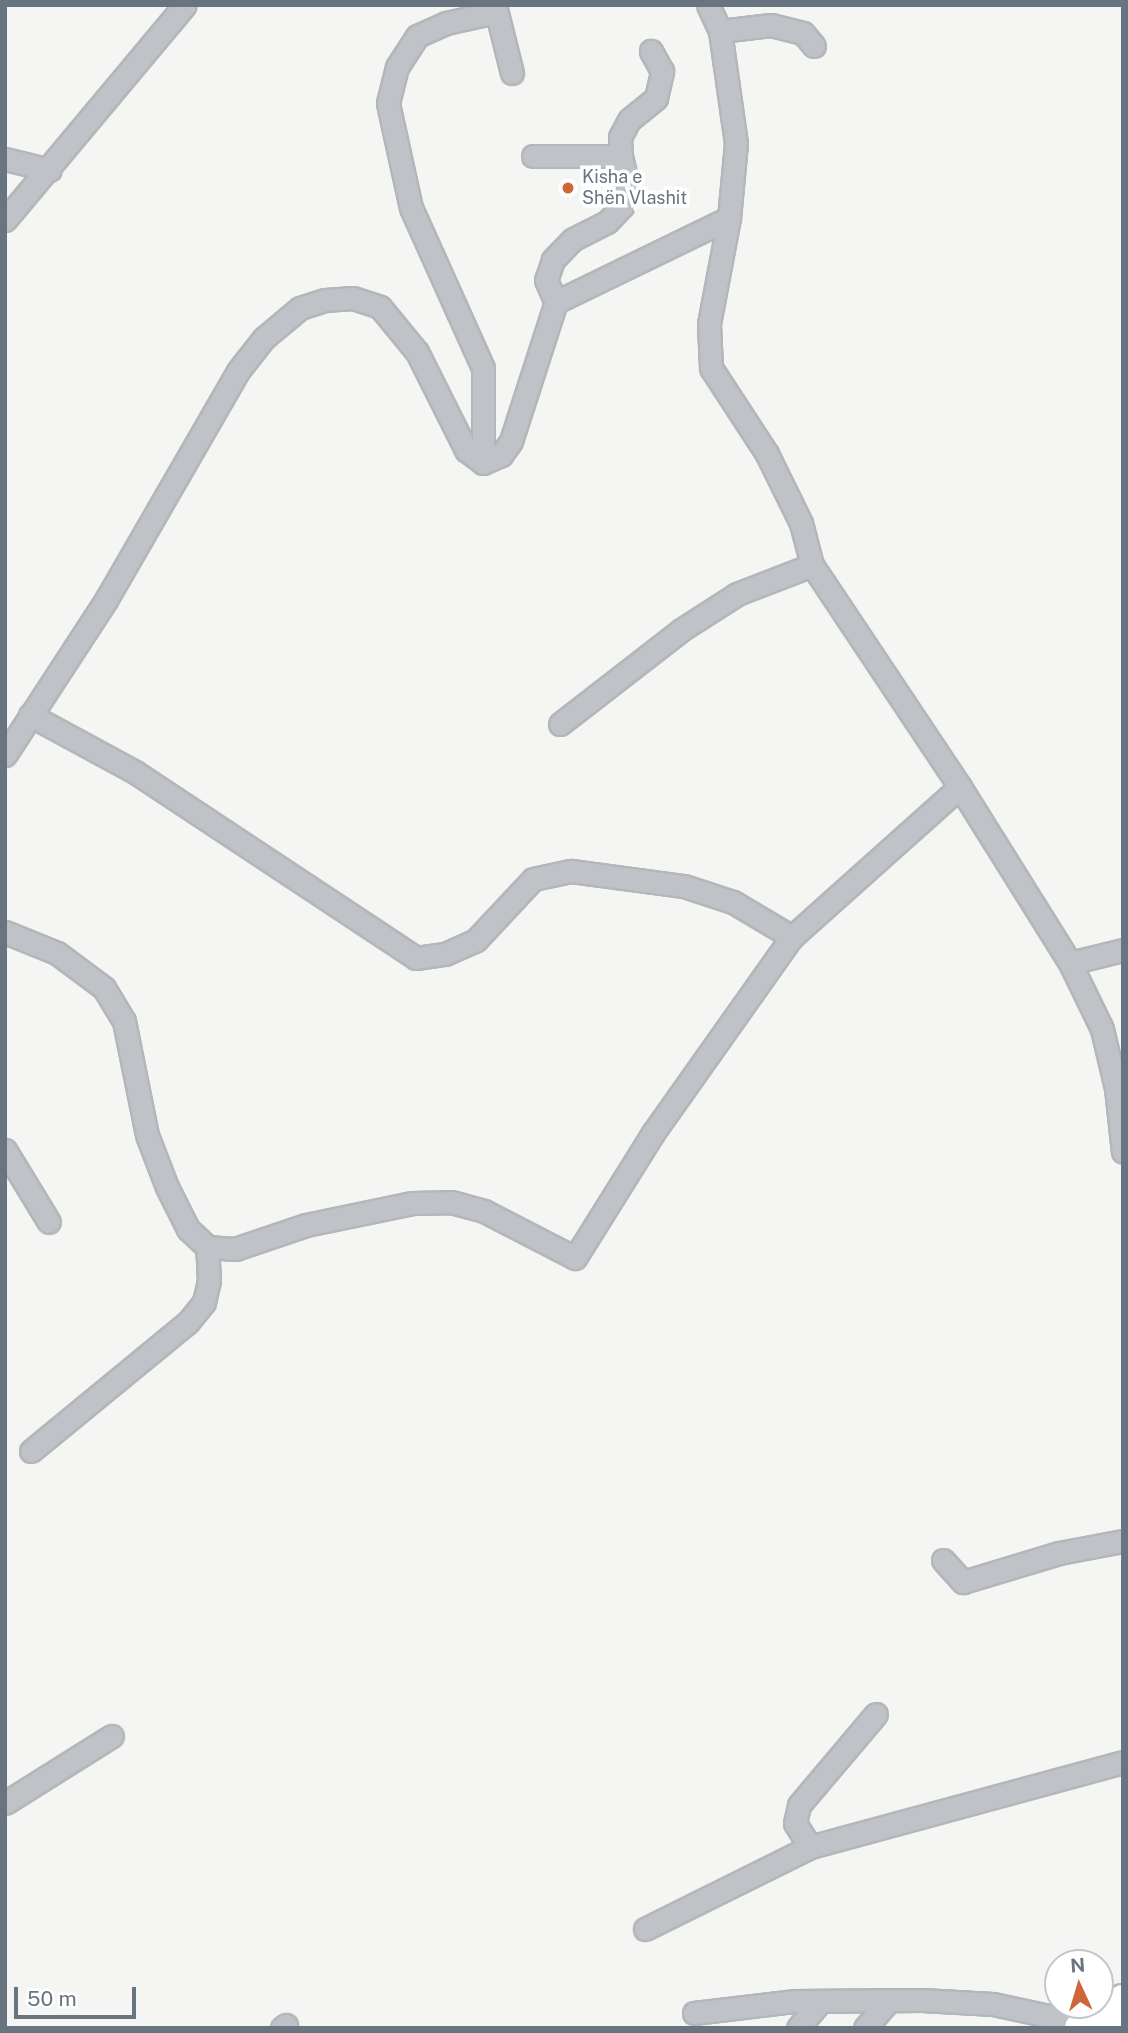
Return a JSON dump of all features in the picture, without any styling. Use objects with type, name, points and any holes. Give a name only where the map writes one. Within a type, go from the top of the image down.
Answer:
[{"type":"highway","points":[[1083,2026],[1123,2000]]},
{"type":"street","points":[[5,219],[50,170],[185,5]]},
{"type":"street","points":[[708,5],[720,31],[736,144],[729,218],[709,324],[710,369],[767,454],[801,523],[812,565],[960,787],[1070,963],[1102,1029],[1116,1088],[1123,1152]]},
{"type":"street","points":[[483,463],[483,368],[411,208],[388,103],[397,67],[418,36],[446,23],[495,8],[512,73]]},
{"type":"street","points":[[720,31],[771,25],[803,33],[814,46]]},
{"type":"street","points":[[483,463],[501,455],[511,441],[555,302],[546,280],[553,260],[572,240],[607,222],[622,205],[626,178],[620,137],[629,120],[656,98],[662,71],[651,51]]},
{"type":"street","points":[[533,156],[621,156]]},
{"type":"street","points":[[5,159],[50,170]]},
{"type":"street","points":[[555,302],[729,218]]},
{"type":"street","points":[[5,755],[106,600],[238,371],[264,338],[300,308],[325,300],[353,298],[380,307],[417,352],[466,450],[483,463]]},
{"type":"street","points":[[560,724],[681,630],[737,594],[812,565]]},
{"type":"street","points":[[30,715],[135,772],[416,958],[445,954],[476,940],[533,879],[571,871],[684,886],[733,902],[792,937]]},
{"type":"street","points":[[5,932],[57,953],[104,988],[124,1021],[147,1135],[167,1187],[188,1229],[207,1247],[235,1249],[306,1225],[412,1203],[451,1202],[484,1211],[575,1258],[653,1133],[792,937],[960,787]]},
{"type":"street","points":[[1070,963],[1123,950]]},
{"type":"street","points":[[5,1150],[48,1222]]},
{"type":"street","points":[[30,1451],[188,1322],[204,1302],[209,1281],[207,1247]]},
{"type":"street","points":[[943,1560],[963,1582],[1059,1553],[1123,1541]]},
{"type":"street","points":[[810,1847],[795,1823],[799,1805],[876,1714]]},
{"type":"street","points":[[5,1803],[112,1736]]},
{"type":"street","points":[[645,1929],[810,1847],[1123,1762]]},
{"type":"street","points":[[865,2028],[889,2000]]},
{"type":"street","points":[[694,2013],[821,2001],[889,2000],[993,2004],[1083,2026]]},
{"type":"street","points":[[799,2028],[821,2001]]},
{"type":"place","name":"Kisha e Shën Vlashit","points":[[568,188]]}]
